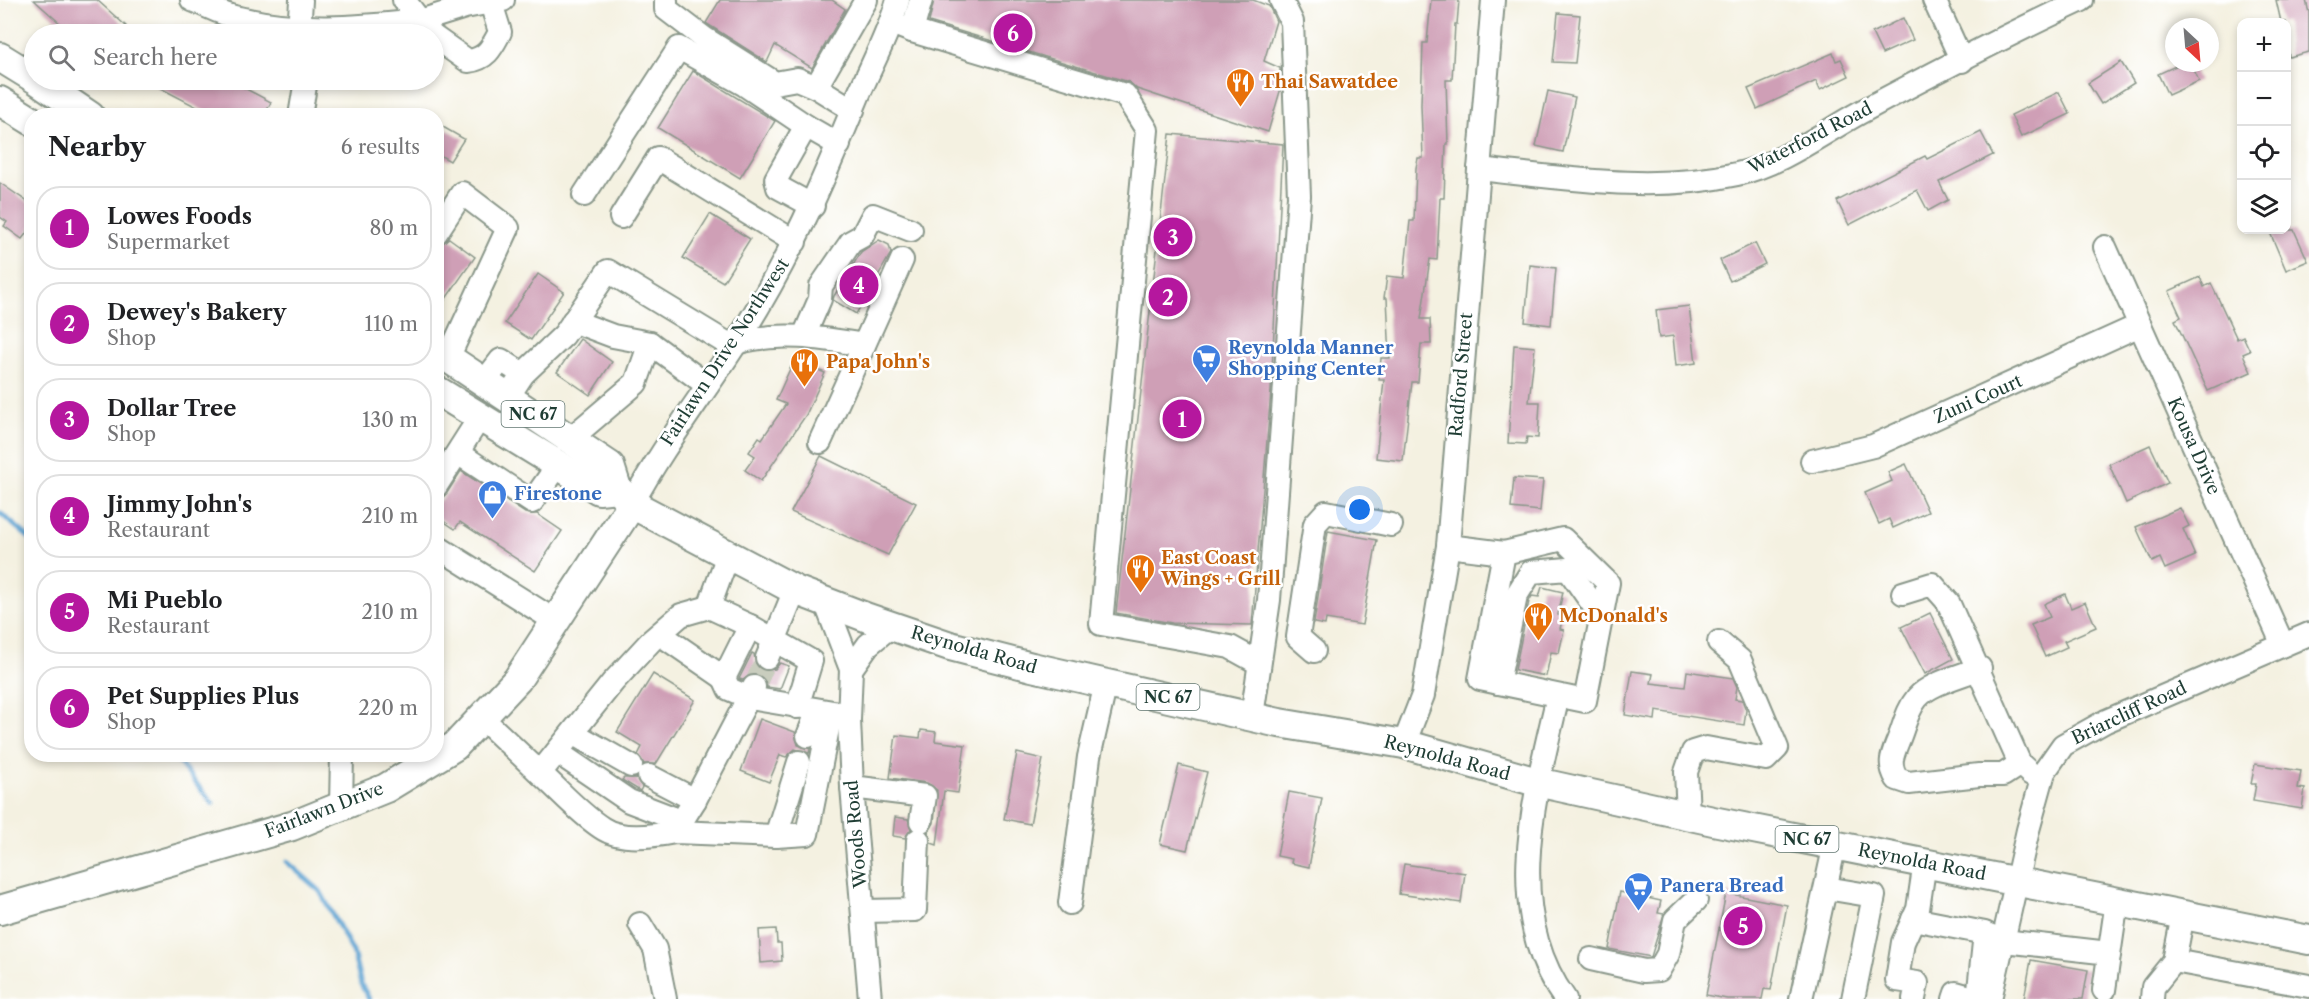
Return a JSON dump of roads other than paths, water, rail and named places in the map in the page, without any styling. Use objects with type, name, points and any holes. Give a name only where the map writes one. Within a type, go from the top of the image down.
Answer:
[{"type":"main road","points":[[0,57],[24,72]]},
{"type":"main road","points":[[52,90],[78,108]]},
{"type":"main road","points":[[0,100],[24,116]]},
{"type":"main road","name":"NC 67","points":[[444,355],[484,382],[516,386],[570,439],[610,466],[625,496]]},
{"type":"main road","name":"Reynolda Road","points":[[444,399],[480,417],[599,490],[625,496],[795,590],[950,646],[1252,716],[1404,744],[1538,782],[1688,815],[2309,940]]},
{"type":"main road","name":"Fairlawn Drive","points":[[444,753],[455,746],[516,680],[557,622],[625,496]]},
{"type":"main road","name":"Fairlawn Drive","points":[[0,910],[292,826],[386,788],[429,762]]},
{"type":"street","points":[[192,0],[238,18],[266,24]]},
{"type":"street","points":[[299,24],[301,0]]},
{"type":"street","points":[[404,0],[423,24]]},
{"type":"street","points":[[666,0],[666,9],[704,38],[775,84],[797,79],[816,87],[853,110]]},
{"type":"street","points":[[816,87],[867,0],[899,16],[1125,95],[1147,130],[1101,624],[1230,646],[1259,663]]},
{"type":"street","name":"Fairlawn Drive Northwest","points":[[625,496],[650,470],[735,345],[795,242],[813,206],[853,110],[899,16],[921,0]]},
{"type":"street","points":[[1252,716],[1269,600],[1299,196],[1292,22],[1281,0]]},
{"type":"street","name":"Radford Street","points":[[1404,744],[1423,695],[1448,546],[1493,0]]},
{"type":"street","points":[[1934,0],[1962,61]]},
{"type":"street","name":"Waterford Road","points":[[1479,169],[1590,181],[1664,185],[1739,174],[1780,157],[2082,0]]},
{"type":"street","points":[[439,24],[465,7],[497,2],[500,32],[490,52],[468,61],[444,43]]},
{"type":"street","points":[[584,195],[679,48],[745,85],[839,145]]},
{"type":"street","points":[[301,108],[304,90]]},
{"type":"street","points":[[806,126],[776,179],[778,187],[813,206]]},
{"type":"street","points":[[621,217],[658,158],[795,242]]},
{"type":"street","points":[[444,221],[462,193],[508,228],[444,350]]},
{"type":"street","points":[[804,336],[820,299],[821,286],[851,242],[862,236],[873,215],[912,230]]},
{"type":"street","name":"Kousa Drive","points":[[2105,247],[2283,645]]},
{"type":"street","points":[[820,442],[902,260]]},
{"type":"street","points":[[484,382],[501,360],[516,386],[564,335],[608,271],[735,345],[760,336],[804,336],[864,345]]},
{"type":"street","points":[[573,321],[612,336],[650,343],[707,385]]},
{"type":"street","name":"Zuni Court","points":[[1812,461],[1873,446],[2140,325]]},
{"type":"street","points":[[570,439],[636,383],[650,343]]},
{"type":"street","points":[[444,474],[480,417]]},
{"type":"street","points":[[458,453],[532,502],[558,465]]},
{"type":"street","points":[[1306,644],[1315,524],[1326,512],[1391,525]]},
{"type":"street","points":[[1448,546],[1504,553],[1563,539],[1608,583],[1585,701],[1480,679],[1504,553]]},
{"type":"street","points":[[444,551],[557,622]]},
{"type":"street","points":[[709,607],[728,555]]},
{"type":"street","points":[[1498,683],[1516,596],[1532,572],[1568,569],[1601,616]]},
{"type":"street","points":[[1903,593],[1932,584],[1948,602],[1980,669],[2020,764],[2041,783]]},
{"type":"street","points":[[771,649],[795,590]]},
{"type":"street","name":"Woods Road","points":[[825,601],[851,669],[824,711],[852,788],[870,999]]},
{"type":"street","points":[[540,772],[613,682],[660,634],[681,615],[709,607],[750,626],[771,649],[811,661],[824,711],[807,834],[776,836],[678,826],[629,801],[557,752]]},
{"type":"street","points":[[724,678],[750,626]]},
{"type":"street","points":[[851,669],[868,645],[891,626]]},
{"type":"street","points":[[660,634],[724,678],[729,689],[824,711]]},
{"type":"street","name":"Briarcliff Road","points":[[1990,999],[1994,937],[2016,881],[2044,772],[2062,745],[2081,733],[2309,634]]},
{"type":"street","points":[[1688,815],[1686,772],[1693,752],[1706,748],[1766,759],[1777,748],[1740,660],[1719,642]]},
{"type":"street","points":[[1980,669],[1931,688],[1918,697],[1909,711],[1890,760],[1891,770],[1897,779],[1909,783],[1979,775],[2003,776],[2020,764]]},
{"type":"street","points":[[1070,903],[1089,756],[1106,683]]},
{"type":"street","points":[[482,718],[603,829],[620,835],[660,835],[678,826],[752,693]]},
{"type":"street","points":[[1557,696],[1538,782],[1528,856],[1528,906],[1541,958],[1565,999]]},
{"type":"street","points":[[808,736],[824,711]]},
{"type":"street","points":[[573,733],[694,800]]},
{"type":"street","points":[[341,806],[342,762]]},
{"type":"street","points":[[776,836],[799,762]]},
{"type":"street","points":[[852,788],[925,796],[919,830],[915,910],[863,911]]},
{"type":"street","points":[[1801,999],[1834,844]]},
{"type":"street","points":[[1915,991],[1898,980],[1903,942],[1918,909],[1925,862]]},
{"type":"street","points":[[1826,888],[1874,896],[1853,999]]},
{"type":"street","points":[[1591,959],[1644,971],[1659,970],[1668,954],[1675,920],[1696,900]]},
{"type":"street","points":[[2104,990],[2117,901]]},
{"type":"street","points":[[2152,999],[2154,987],[2174,961],[2183,915]]},
{"type":"street","points":[[1913,919],[1994,937],[2109,953]]},
{"type":"street","points":[[640,924],[655,949],[665,999]]},
{"type":"street","points":[[1954,999],[1956,993],[1978,999],[1994,937]]},
{"type":"street","points":[[2174,961],[2309,986]]},
{"type":"waterway","points":[[0,513],[24,533]]},
{"type":"waterway","points":[[179,762],[213,804]]},
{"type":"waterway","points":[[287,862],[320,891],[353,952],[361,984],[369,999]]},
{"type":"tunnel","points":[[754,687],[767,658]]},
{"type":"place","name":"Pet Supplies Plus","points":[[1013,33]]},
{"type":"place","name":"Thai Sawatdee","points":[[1240,108]]},
{"type":"place","name":"Dollar Tree","points":[[1173,237]]},
{"type":"place","name":"Jimmy John's","points":[[859,285]]},
{"type":"place","name":"Dewey's Bakery","points":[[1168,297]]},
{"type":"place","name":"Reynolda Manner Shopping Center","points":[[1207,384]]},
{"type":"place","name":"Papa John's","points":[[805,388]]},
{"type":"place","name":"Lowes Foods","points":[[1182,419]]},
{"type":"place","name":"Firestone","points":[[493,520]]},
{"type":"place","name":"East Coast Wings + Grill","points":[[1140,594]]},
{"type":"place","name":"McDonald's","points":[[1538,642]]},
{"type":"place","name":"Panera Bread","points":[[1639,912]]},
{"type":"place","name":"Mi Pueblo","points":[[1743,926]]}]
